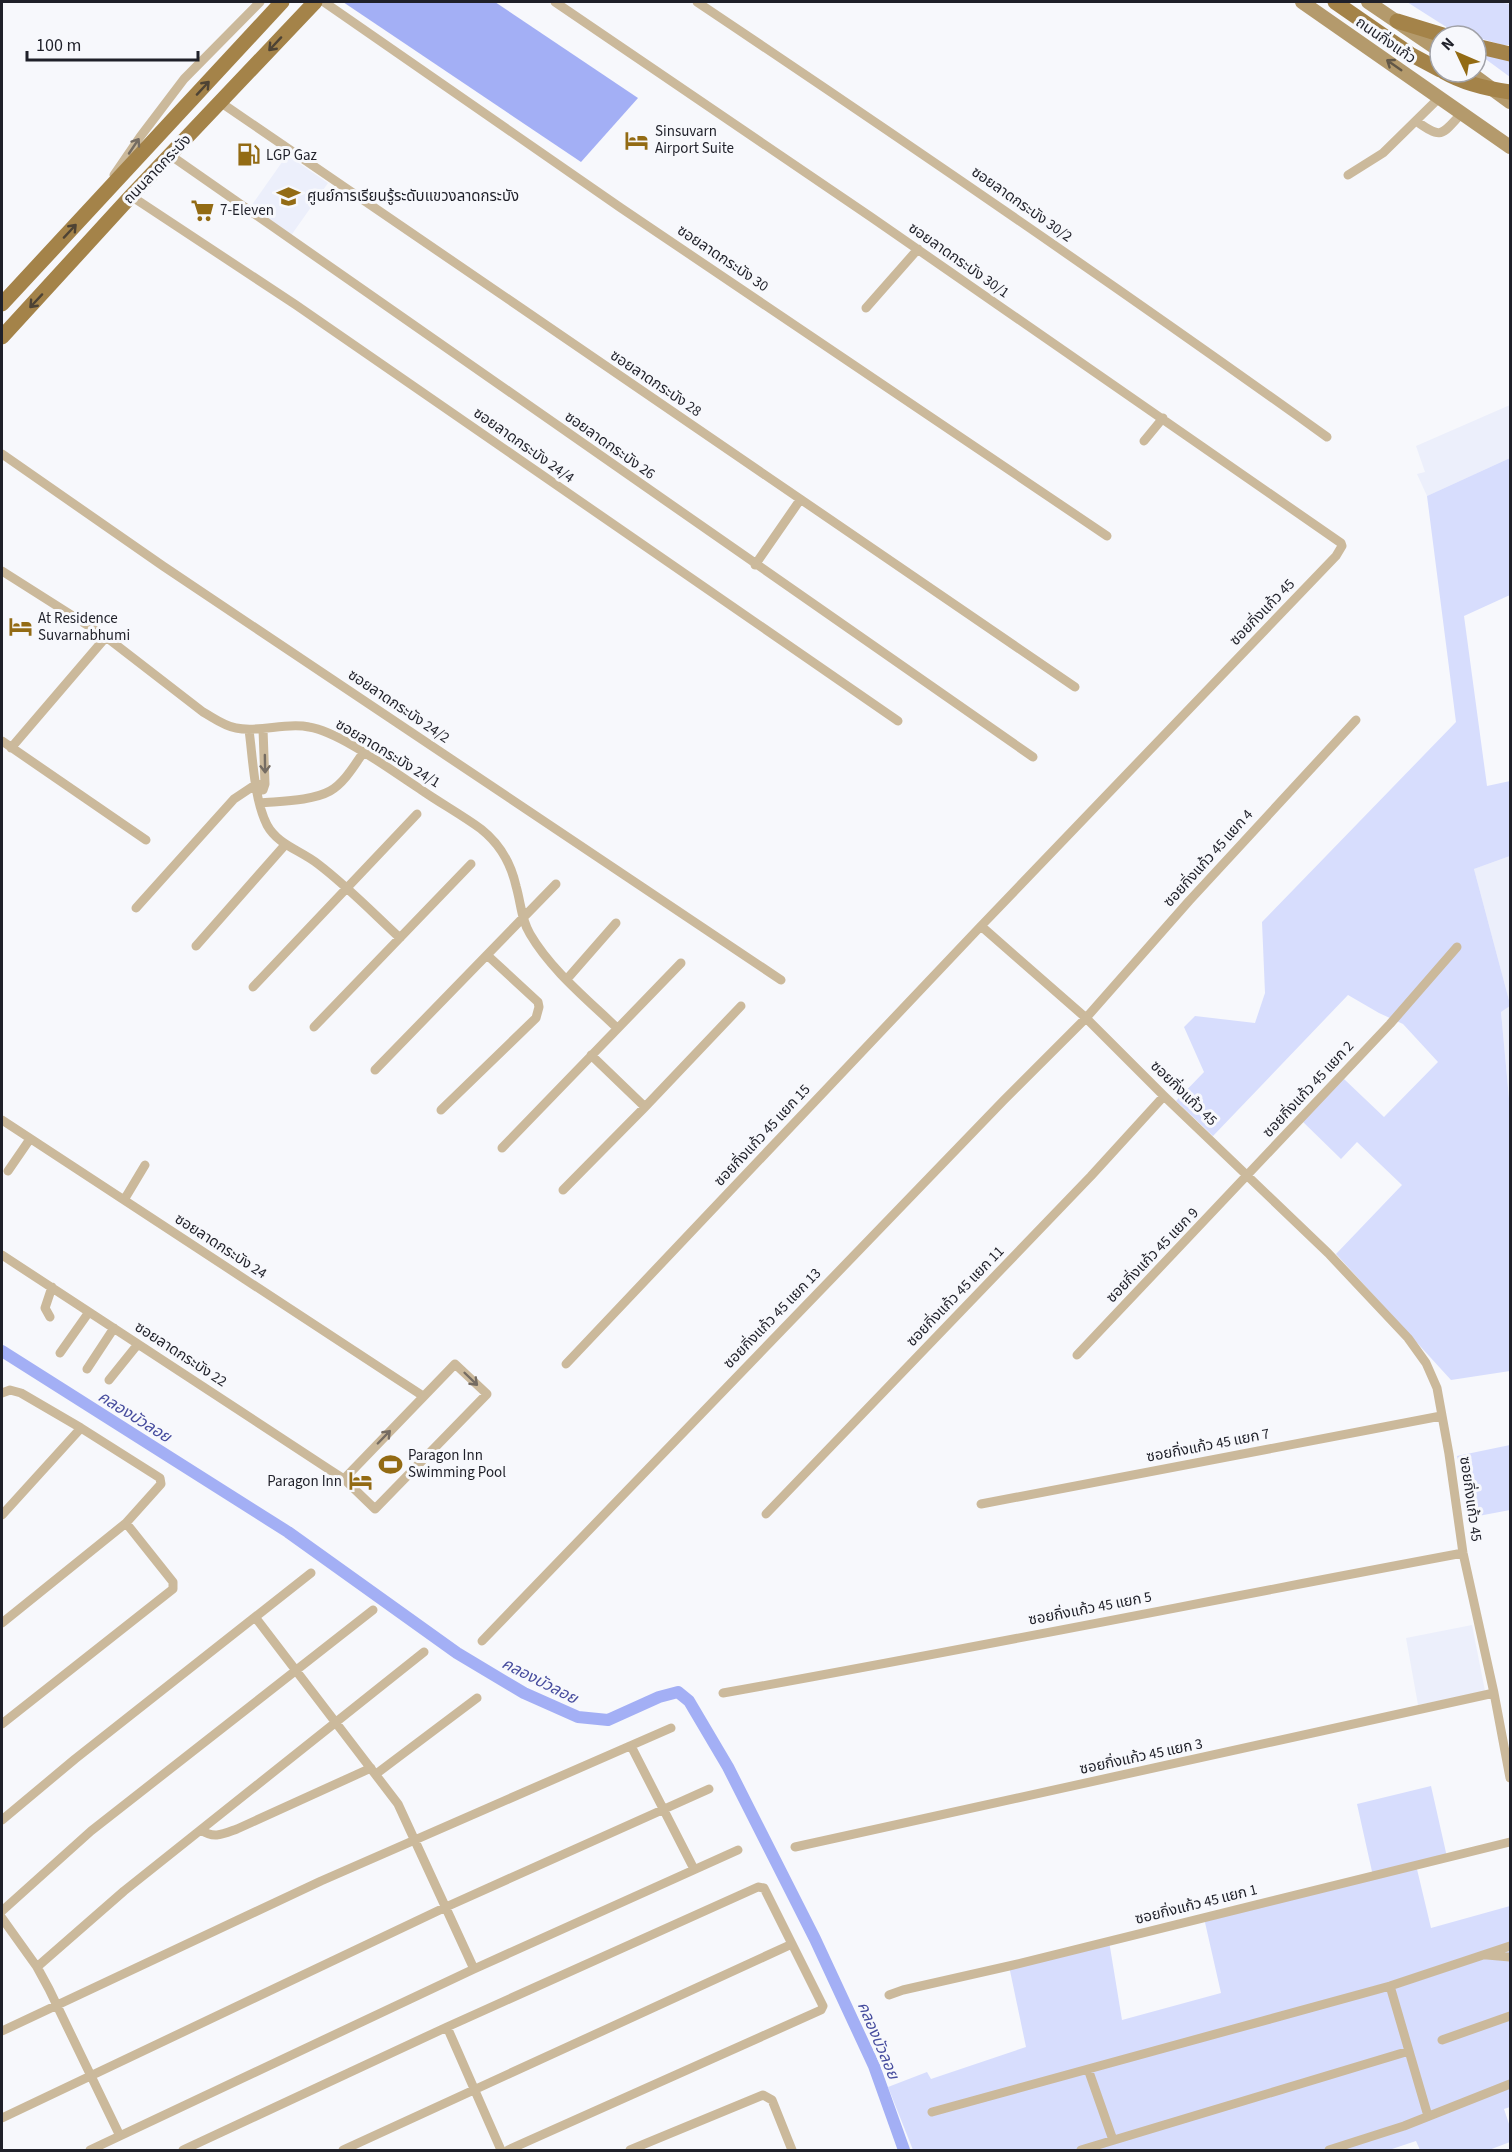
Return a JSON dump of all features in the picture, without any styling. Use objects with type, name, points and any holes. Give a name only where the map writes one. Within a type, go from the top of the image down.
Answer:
[{"type":"main road","name":"ถนนลาดกระบัง","points":[[2,304],[282,2]]},
{"type":"main road","name":"ถนนลาดกระบัง","points":[[2,337],[131,196],[315,2]]},
{"type":"main road","name":"ถนนกิ่งแก้ว","points":[[1302,2],[1510,147]]},
{"type":"main road","points":[[1335,2],[1410,54],[1428,64]]},
{"type":"main road","name":"ถนนกิ่งแก้ว","points":[[1368,2],[1428,43]]},
{"type":"main road","points":[[1396,21],[1428,31]]},
{"type":"main road","points":[[1488,49],[1510,54]]},
{"type":"main road","points":[[1426,87],[1422,73],[1428,60]]},
{"type":"main road","points":[[1476,84],[1510,92]]},
{"type":"main road","points":[[1485,84],[1510,102]]},
{"type":"main road","points":[[53,250],[70,263]]},
{"type":"street","points":[[89,211],[140,137],[184,79],[260,2]]},
{"type":"street","name":"ซอยลาดกระบัง 30","points":[[324,2],[621,208],[1107,536]]},
{"type":"street","name":"ซอยลาดกระบัง 30/1","points":[[555,2],[1163,418],[1339,540],[1341,546]]},
{"type":"street","name":"ซอยลาดกระบัง 30/2","points":[[697,2],[1115,286],[1327,437]]},
{"type":"street","points":[[1348,176],[1383,153],[1440,97]]},
{"type":"street","name":"ซอยลาดกระบัง 28","points":[[220,102],[1075,687]]},
{"type":"street","points":[[1416,121],[1434,134],[1441,134],[1462,113]]},
{"type":"street","name":"ซอยลาดกระบัง 26","points":[[170,155],[755,565],[1034,757]]},
{"type":"street","name":"ซอยลาดกระบัง 24/4","points":[[131,196],[315,318],[898,722]]},
{"type":"street","points":[[866,308],[918,249]]},
{"type":"street","points":[[1144,441],[1163,418]]},
{"type":"street","name":"ซอยลาดกระบัง 24/2","points":[[2,454],[163,567],[781,980]]},
{"type":"street","points":[[755,565],[800,500]]},
{"type":"street","name":"ซอยกิ่งแก้ว 45","points":[[1341,546],[1336,556],[981,926],[1086,1018],[1328,1253],[1407,1338],[1429,1369],[1437,1388],[1463,1553],[1510,1778]]},
{"type":"street","name":"ซอยลาดกระบัง 24/1","points":[[2,571],[106,637],[204,712],[229,726],[249,730],[308,726],[320,730],[363,753],[482,830],[502,849],[516,884],[522,918],[538,946],[567,979],[617,1028]]},
{"type":"street","points":[[11,748],[106,637]]},
{"type":"street","name":"ซอยกิ่งแก้ว 45 แยก 4","points":[[1086,1018],[1189,901],[1356,720]]},
{"type":"street","points":[[264,729],[260,800],[268,827],[285,845],[315,861],[400,938]]},
{"type":"street","points":[[249,730],[260,785]]},
{"type":"street","points":[[2,741],[146,840]]},
{"type":"street","points":[[260,800],[308,797],[330,791],[340,783],[363,753]]},
{"type":"street","points":[[136,908],[234,799],[260,785]]},
{"type":"street","points":[[253,987],[417,814]]},
{"type":"street","points":[[196,946],[285,845]]},
{"type":"street","points":[[314,1027],[471,864]]},
{"type":"street","points":[[375,1070],[556,884]]},
{"type":"street","points":[[567,979],[616,923]]},
{"type":"street","name":"ซอยกิ่งแก้ว 45 แยก 15","points":[[566,1364],[981,926]]},
{"type":"street","name":"ซอยกิ่งแก้ว 45 แยก 2","points":[[1248,1176],[1390,1024],[1457,947]]},
{"type":"street","points":[[441,1110],[539,1013],[538,1002],[487,956]]},
{"type":"street","points":[[502,1148],[681,963]]},
{"type":"street","points":[[563,1190],[741,1006]]},
{"type":"street","name":"ซอยกิ่งแก้ว 45 แยก 13","points":[[482,1641],[1086,1018]]},
{"type":"street","points":[[591,1055],[645,1107]]},
{"type":"street","name":"ซอยกิ่งแก้ว 45 แยก 11","points":[[766,1514],[1092,1176],[1164,1096]]},
{"type":"street","name":"ซอยลาดกระบัง 24","points":[[2,1120],[423,1396]]},
{"type":"street","points":[[8,1171],[30,1139]]},
{"type":"street","points":[[124,1200],[145,1165]]},
{"type":"street","name":"ซอยกิ่งแก้ว 45 แยก 9","points":[[1077,1355],[1248,1176]]},
{"type":"street","name":"ซอยลาดกระบัง 22","points":[[2,1255],[344,1479],[375,1509],[487,1394],[455,1364],[423,1396]]},
{"type":"street","points":[[50,1317],[45,1308],[52,1287]]},
{"type":"street","points":[[60,1353],[89,1312]]},
{"type":"street","points":[[87,1370],[114,1328]]},
{"type":"street","points":[[109,1380],[138,1344]]},
{"type":"street","points":[[2,1394],[10,1389],[21,1393],[81,1428],[161,1481],[160,1486],[126,1523],[2,1623]]},
{"type":"street","points":[[344,1479],[423,1396]]},
{"type":"street","name":"ซอยกิ่งแก้ว 45 แยก 7","points":[[981,1504],[1441,1416]]},
{"type":"street","points":[[2,1515],[81,1428]]},
{"type":"street","points":[[2,1725],[172,1592],[173,1582],[126,1523]]},
{"type":"street","name":"ซอยกิ่งแก้ว 45 แยก 5","points":[[723,1693],[913,1659],[1463,1553]]},
{"type":"street","points":[[2,1820],[75,1759],[311,1573]]},
{"type":"street","points":[[2,1911],[91,1831],[374,1610]]},
{"type":"street","points":[[255,1617],[398,1804],[474,1969]]},
{"type":"street","points":[[37,1967],[100,1910],[424,1652]]},
{"type":"street","name":"ซอยกิ่งแก้ว 45 แยก 3","points":[[795,1847],[1494,1693]]},
{"type":"street","points":[[201,1830],[208,1835],[215,1836],[230,1832],[373,1771],[477,1698]]},
{"type":"street","points":[[2,2031],[321,1881],[671,1728]]},
{"type":"street","points":[[631,1746],[694,1869]]},
{"type":"street","points":[[2,2118],[446,1907],[709,1789]]},
{"type":"street","name":"ซอยกิ่งแก้ว 45 แยก 1","points":[[889,1995],[1510,1842]]},
{"type":"street","points":[[90,2151],[474,1969],[738,1850]]},
{"type":"street","points":[[183,2151],[447,2026],[758,1887],[767,1891],[823,2006],[818,2013],[508,2151]]},
{"type":"street","points":[[2,1918],[37,1967],[120,2136]]},
{"type":"street","points":[[343,2151],[473,2089],[792,1944]]},
{"type":"street","points":[[933,2112],[1390,1986],[1510,1946]]},
{"type":"street","points":[[1485,1954],[1510,1957]]},
{"type":"street","points":[[1390,1986],[1428,2116]]},
{"type":"street","points":[[1442,2040],[1510,2016]]},
{"type":"street","points":[[447,2026],[501,2151]]},
{"type":"street","points":[[1081,2151],[1409,2051]]},
{"type":"street","points":[[1088,2069],[1108,2144]]},
{"type":"street","points":[[1329,2151],[1510,2084]]},
{"type":"street","points":[[630,2151],[763,2095],[772,2100],[792,2151]]},
{"type":"shaded area","points":[[1407,2],[1510,4],[1510,45],[1488,41],[1488,24],[1442,24]]},
{"type":"shaded area","points":[[1488,54],[1510,58],[1510,77],[1488,61]]},
{"type":"shaded area","name":"ศูนย์การเรียนรู้ระดับแขวงลาดกระบัง","points":[[287,155],[328,183],[290,237],[249,209]]},
{"type":"shaded area","points":[[1510,405],[1510,458],[1427,496],[1417,474],[1425,472],[1416,446]]},
{"type":"shaded area","points":[[1510,458],[1510,595],[1464,616],[1487,786],[1510,781],[1510,856],[1474,869],[1510,1004],[1501,1012],[1510,1109],[1510,1371],[1451,1380],[1336,1254],[1402,1185],[1357,1142],[1341,1159],[1301,1120],[1344,1079],[1384,1117],[1438,1062],[1403,1024],[1348,995],[1213,1136],[1176,1101],[1204,1072],[1184,1027],[1195,1016],[1255,1023],[1265,993],[1262,922],[1456,722],[1427,496]]},
{"type":"shaded area","points":[[1510,856],[1510,1004],[1474,869]]},
{"type":"shaded area","points":[[1510,1006],[1510,1109],[1501,1012]]},
{"type":"shaded area","points":[[1510,1445],[1510,1510],[1473,1517],[1457,1456]]},
{"type":"shaded area","points":[[1472,1625],[1485,1691],[1418,1705],[1406,1638]]},
{"type":"shaded area","points":[[1431,1786],[1447,1857],[1416,1865],[1431,1928],[1510,1906],[1510,2107],[1504,2109],[1510,2127],[1510,2142],[1489,2150],[1420,2150],[1416,2141],[1389,2150],[913,2150],[888,2087],[927,2072],[931,2079],[1026,2047],[1009,1966],[1109,1941],[1122,2020],[1221,1993],[1204,1918],[1373,1876],[1357,1804]]},
{"type":"water","points":[[343,2],[495,2],[638,98],[581,162]]},
{"type":"waterway","name":"คลองบัวลอย","points":[[2,1351],[288,1532],[457,1653],[524,1693],[578,1717],[608,1720],[659,1697],[678,1692],[689,1701],[728,1767],[815,1939],[874,2066],[904,2150]]},
{"type":"place","name":"Sinsuvarn Airport Suite","points":[[637,140]]},
{"type":"place","name":"LGP Gaz","points":[[248,155]]},
{"type":"place","name":"ศูนย์การเรียนรู้ระดับแขวงลาดกระบัง","points":[[289,196]]},
{"type":"place","name":"7-Eleven","points":[[202,210]]},
{"type":"place","name":"At Residence Suvarnabhumi","points":[[20,627]]},
{"type":"place","name":"Paragon Inn Swimming Pool","points":[[390,1464]]},
{"type":"place","name":"Paragon Inn","points":[[360,1481]]}]
